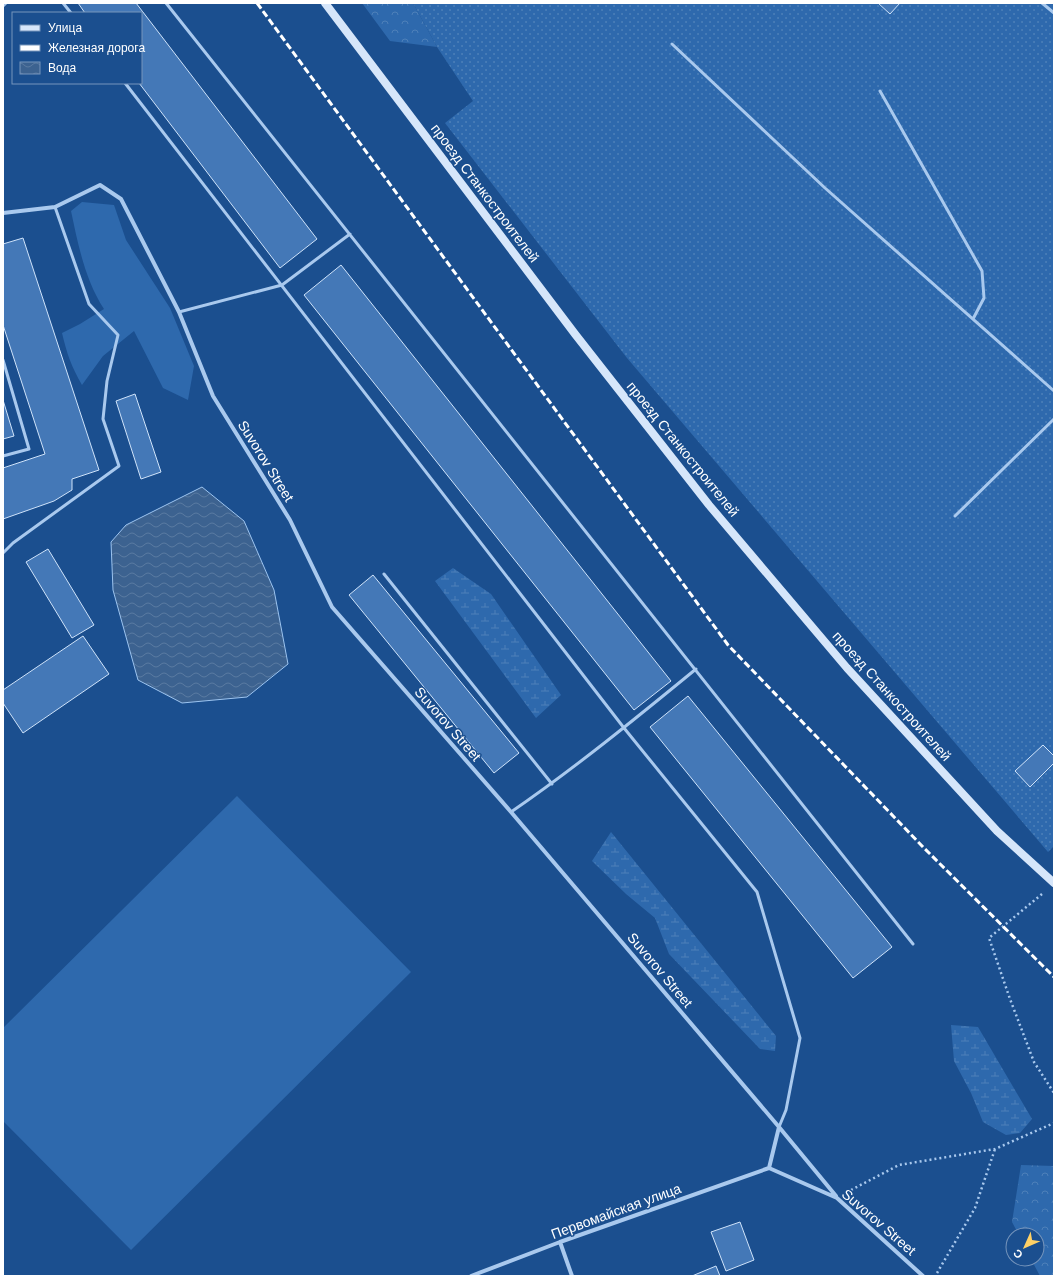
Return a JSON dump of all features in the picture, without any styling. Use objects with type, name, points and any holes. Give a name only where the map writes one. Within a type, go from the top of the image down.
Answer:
[{"type":"main road","name":"проезд Станкостроителей","points":[[325,3],[575,334],[709,505],[847,668],[997,831],[1054,883]]},
{"type":"street","name":"Suvorov Street","points":[[3,213],[55,207],[100,185],[121,199],[179,312],[213,396],[290,520],[332,607],[511,812],[779,1127],[837,1198],[922,1276]]},
{"type":"street","points":[[769,1168],[779,1127]]},
{"type":"street","name":"Suvorov Street","points":[[769,1168],[837,1198]]},
{"type":"street","name":"Первомайская улица","points":[[471,1276],[560,1242],[769,1168]]},
{"type":"street","points":[[560,1242],[572,1276]]},
{"type":"lane","points":[[3,6],[6,3]]},
{"type":"lane","points":[[63,3],[69,12]]},
{"type":"lane","points":[[166,3],[913,944]]},
{"type":"lane","points":[[1042,3],[1054,13]]},
{"type":"lane","points":[[672,44],[825,188],[1054,391]]},
{"type":"lane","points":[[126,84],[624,728],[757,892],[800,1038],[786,1110],[779,1127]]},
{"type":"lane","points":[[880,91],[982,271],[984,298],[973,319]]},
{"type":"lane","points":[[3,553],[13,543],[119,466],[104,418],[107,381],[118,335],[89,304],[55,207]]},
{"type":"lane","points":[[179,312],[282,285],[350,234]]},
{"type":"lane","points":[[3,360],[29,449],[3,456]]},
{"type":"lane","points":[[955,516],[1054,419]]},
{"type":"lane","points":[[384,574],[552,784]]},
{"type":"lane","points":[[511,812],[552,784],[696,670]]},
{"type":"path","points":[[1043,893],[989,938],[1034,1062],[1054,1093]]},
{"type":"path","points":[[837,1198],[899,1165],[995,1149],[1054,1123]]},
{"type":"path","points":[[934,1276],[938,1273],[975,1208],[995,1149]]},
{"type":"green space","points":[[362,3],[413,3],[437,47],[390,41]]},
{"type":"green space","points":[[413,3],[1054,3],[1054,846],[1048,852],[627,358],[445,123],[473,101],[437,47]]},
{"type":"green space","points":[[82,202],[114,205],[126,240],[170,308],[194,366],[188,400],[163,388],[134,331],[103,356],[82,385],[78,378],[70,360],[62,333],[104,309],[97,298],[87,274],[71,211]]},
{"type":"green space","points":[[453,568],[491,594],[561,695],[536,718],[435,581]]},
{"type":"green space","points":[[237,796],[411,972],[131,1250],[3,1121],[3,1028]]},
{"type":"green space","points":[[611,832],[776,1036],[775,1051],[760,1049],[669,954],[655,918],[626,894],[592,861]]},
{"type":"green space","points":[[951,1025],[978,1027],[1032,1119],[1020,1133],[1006,1135],[983,1122],[971,1093],[954,1061]]},
{"type":"green space","points":[[1021,1165],[1054,1166],[1054,1276],[1040,1276],[1035,1267],[1045,1267],[1045,1227],[1015,1227],[1012,1222]]},
{"type":"water","points":[[202,487],[244,521],[274,590],[288,664],[247,697],[182,703],[138,680],[113,590],[111,542],[126,525]]},
{"type":"building","points":[[78,3],[136,3],[317,239],[280,268],[140,84],[142,84],[142,12],[84,12]]},
{"type":"building","points":[[878,3],[900,3],[890,14]]},
{"type":"building","points":[[23,238],[99,470],[72,479],[72,490],[54,501],[3,519],[3,468],[45,454],[3,325],[3,244]]},
{"type":"building","points":[[341,265],[671,681],[634,710],[304,295]]},
{"type":"building","points":[[135,394],[161,472],[141,479],[116,401]]},
{"type":"building","points":[[3,400],[14,436],[3,439]]},
{"type":"building","points":[[48,549],[94,625],[72,638],[26,562]]},
{"type":"building","points":[[373,575],[519,753],[494,773],[349,595]]},
{"type":"building","points":[[83,636],[109,674],[23,733],[3,703],[3,690]]},
{"type":"building","points":[[688,696],[892,947],[853,978],[650,727]]},
{"type":"building","points":[[1043,745],[1054,756],[1054,763],[1030,787],[1015,771]]},
{"type":"building","points":[[740,1222],[754,1260],[726,1271],[711,1232]]},
{"type":"building","points":[[716,1266],[720,1276],[692,1276]]},
{"type":"railway","points":[[257,3],[728,645],[924,848],[1054,977]]}]
